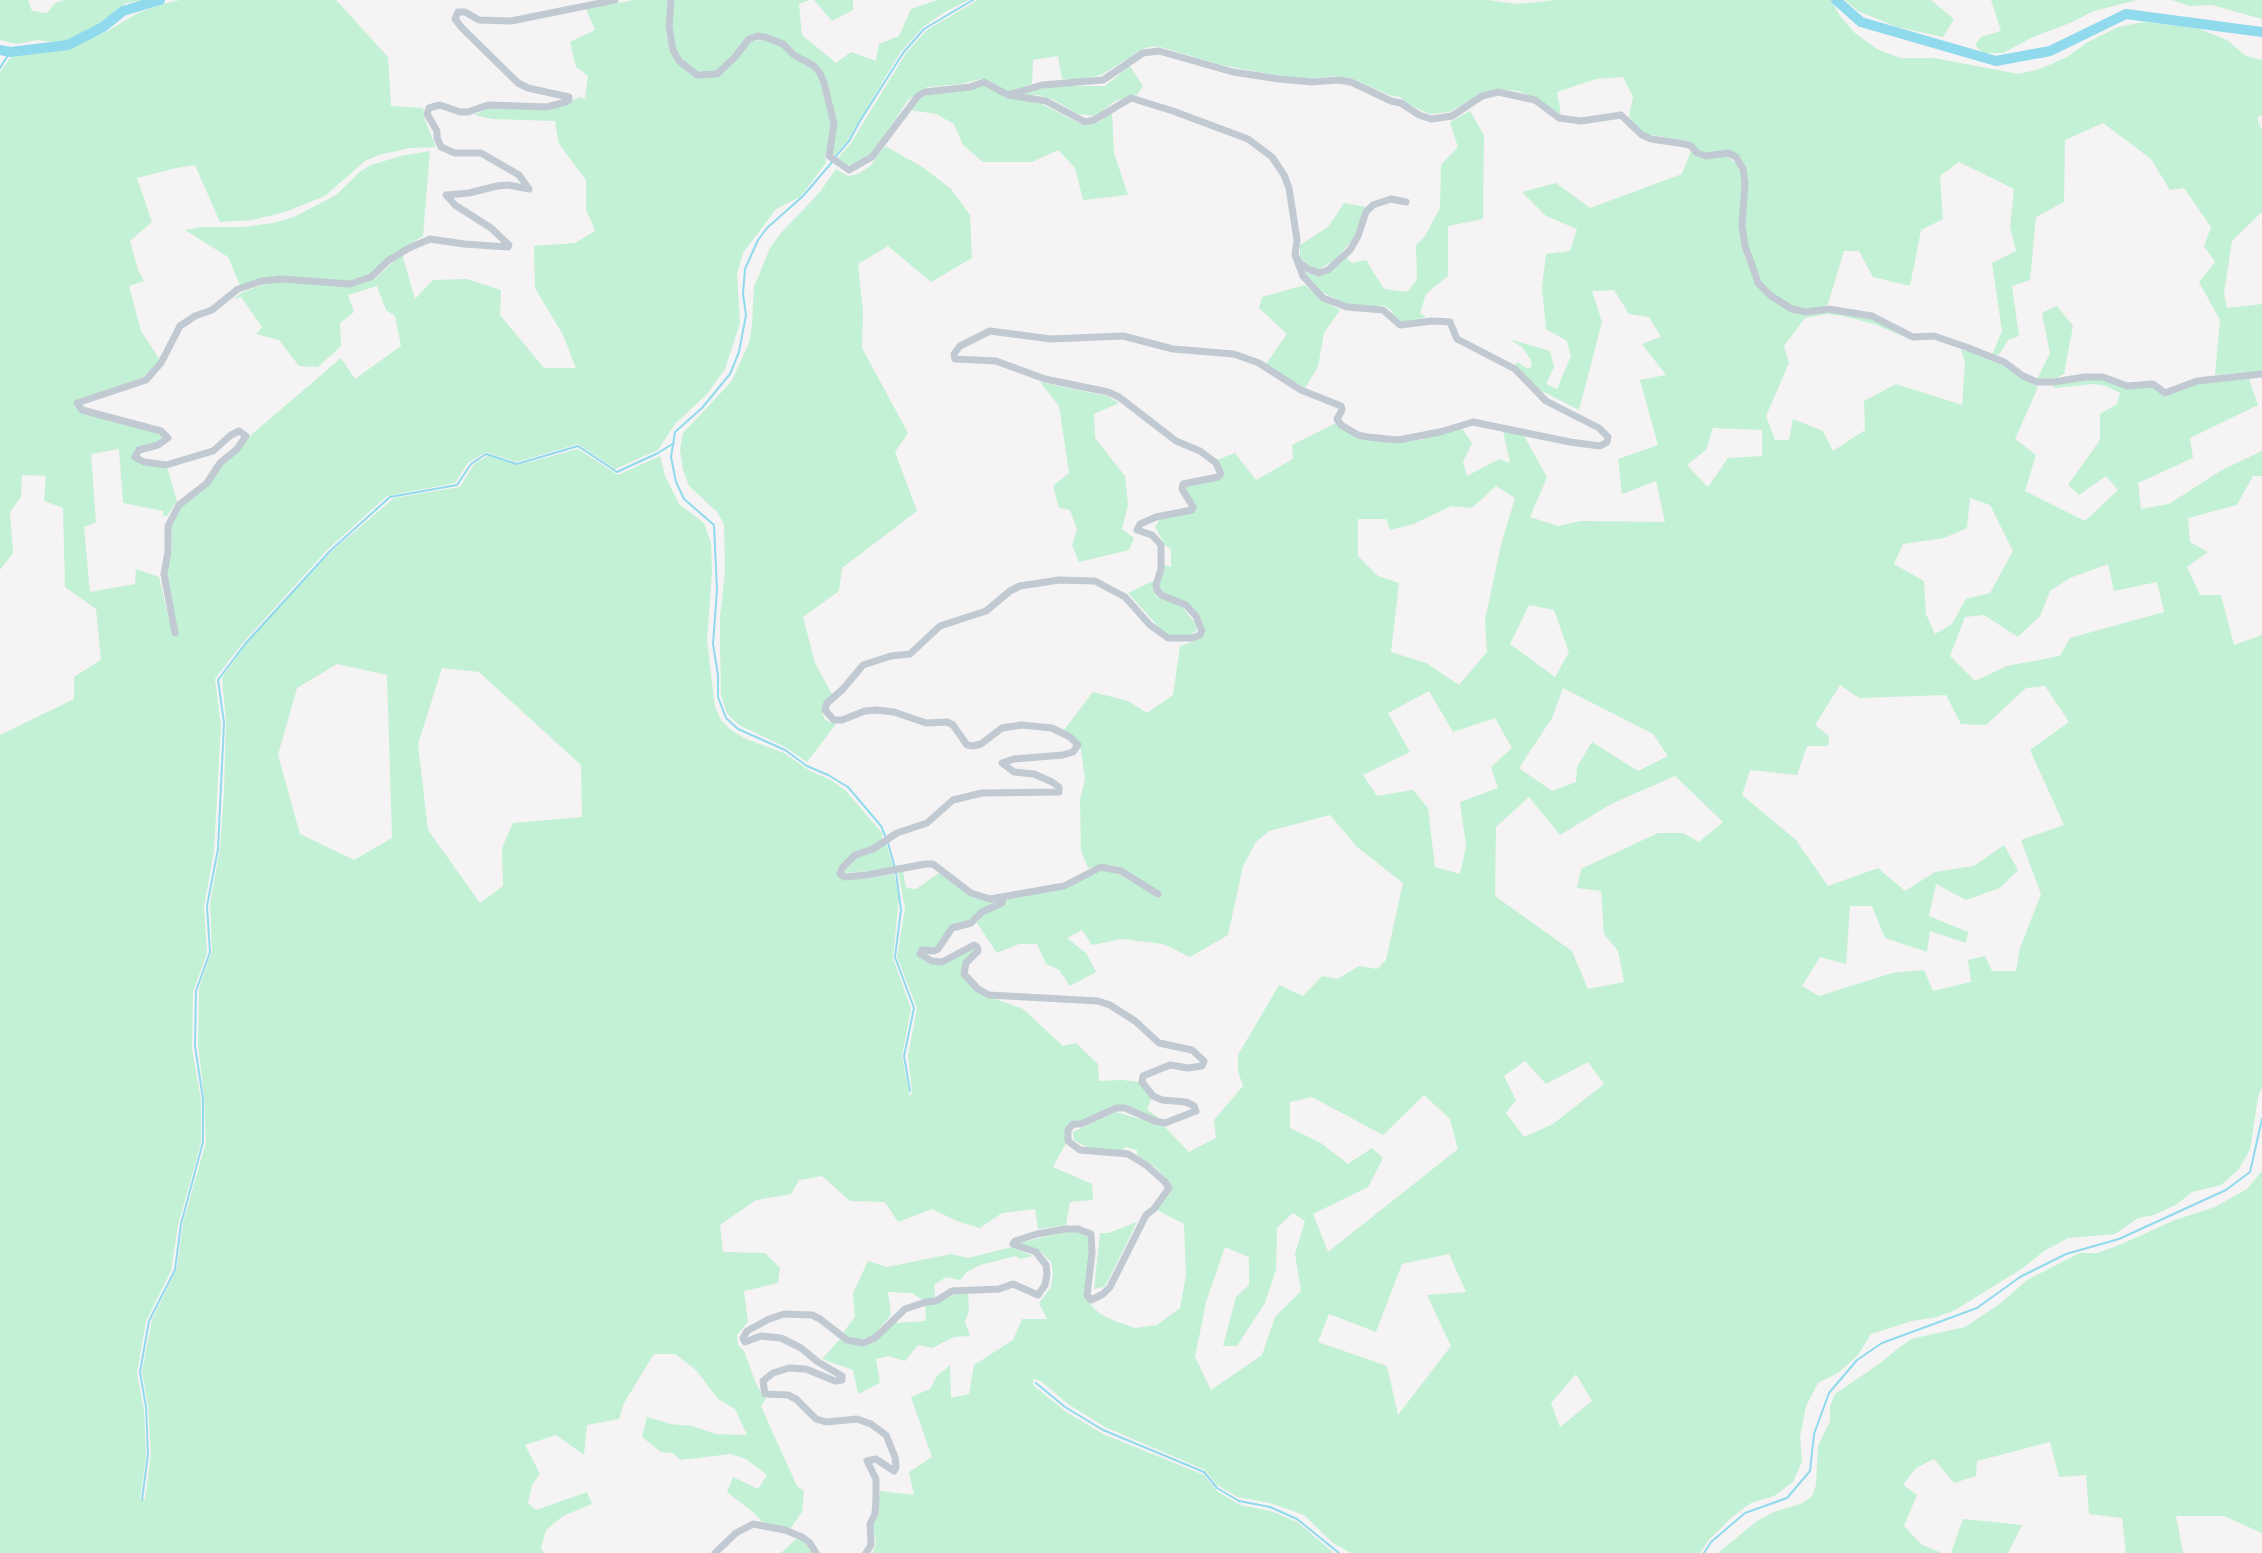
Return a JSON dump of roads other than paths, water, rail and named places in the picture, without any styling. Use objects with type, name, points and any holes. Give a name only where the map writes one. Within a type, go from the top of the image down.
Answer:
[{"type":"street","points":[[175,633],[164,574],[168,526],[179,505],[207,484],[220,463],[237,449],[246,436],[239,431],[213,451],[166,465],[144,462],[135,457],[139,450],[158,445],[168,438],[161,431],[82,410],[77,403],[146,380],[161,363],[180,327],[195,316],[212,310],[238,289],[262,281],[281,279],[350,284],[371,277],[389,260],[430,239],[510,246],[491,228],[455,205],[446,195],[508,185],[530,189],[519,175],[481,153],[456,153],[441,147],[437,131],[427,114],[429,108],[440,105],[468,112],[488,105],[547,107],[566,102],[569,97],[528,88],[518,83],[455,19],[458,12],[464,12],[479,20],[511,21],[615,0]]},
{"type":"street","points":[[671,0],[668,27],[673,50],[679,61],[697,75],[717,74],[736,57],[749,39],[758,36],[783,44],[794,55],[814,66],[820,73],[828,96],[834,124],[829,156],[849,170],[872,157],[906,109],[925,92],[970,87],[984,82],[1007,94],[1046,101],[1085,122],[1094,120],[1125,100],[1138,99],[1248,139],[1272,157],[1284,175],[1289,188],[1297,240],[1295,255],[1303,276],[1323,298],[1347,307],[1383,310],[1400,325],[1450,322],[1457,339],[1515,369],[1546,401],[1599,428],[1608,437],[1607,442],[1600,446],[1474,422],[1398,440],[1367,438],[1341,425],[1337,419],[1342,410],[1341,405],[1301,390],[1259,363],[1234,354],[1173,349],[1123,336],[1041,338],[990,331],[960,346],[954,354],[955,359],[996,361],[1045,379],[1097,388],[1119,397],[1176,441],[1210,457],[1216,463],[1221,474],[1183,484],[1182,489],[1194,507],[1192,510],[1156,517],[1140,524],[1137,530],[1152,535],[1161,545],[1161,569],[1157,590],[1161,595],[1186,605],[1202,631],[1200,635],[1182,639],[1168,638],[1150,625],[1125,597],[1095,581],[1059,580],[1020,586],[986,611],[940,626],[909,654],[863,664],[843,689],[827,703],[825,710],[834,720],[842,720],[866,711],[894,712],[926,723],[947,722],[953,725],[967,744],[973,746],[981,744],[1008,725],[1052,728],[1078,745],[1073,752],[1051,757],[1014,759],[1002,763],[1014,772],[1034,774],[1052,782],[1059,787],[1059,792],[982,793],[953,800],[927,823],[897,833],[873,849],[855,855],[842,868],[840,874],[845,877],[867,875],[933,864],[971,893],[990,899],[1064,886],[1101,867],[1121,871],[1158,894]]},
{"type":"street","points":[[1007,94],[1052,83],[1103,80],[1143,53],[1159,51],[1233,72],[1312,82],[1351,82],[1431,119],[1452,117],[1482,96],[1498,92],[1535,100],[1559,118],[1581,121],[1621,115],[1642,135],[1651,139],[1685,144],[1706,156],[1728,153],[1736,157],[1743,169],[1745,183],[1742,218],[1745,246],[1758,283],[1781,305],[1806,312],[1828,309],[1872,316],[1913,337],[1934,337],[2004,362],[2023,376],[2037,382],[2102,377],[2127,386],[2153,384],[2165,393],[2197,381],[2262,374]]},
{"type":"street","points":[[1295,255],[1308,269],[1319,273],[1328,270],[1350,250],[1366,212],[1373,205],[1391,200],[1406,202]]},
{"type":"street","points":[[866,1553],[871,1545],[870,1524],[875,1514],[876,1499],[876,1479],[867,1461],[876,1458],[894,1471],[896,1467],[886,1435],[864,1420],[826,1422],[816,1419],[796,1399],[788,1395],[765,1394],[763,1381],[773,1373],[789,1368],[806,1369],[835,1381],[842,1380],[842,1376],[781,1338],[761,1336],[745,1342],[743,1338],[747,1331],[784,1314],[811,1315],[847,1340],[863,1343],[875,1338],[905,1309],[936,1301],[952,1292],[999,1289],[1013,1284],[1038,1295],[1045,1285],[1046,1265],[1036,1252],[1013,1244],[1037,1234],[1065,1229],[1078,1229],[1091,1234],[1092,1253],[1087,1294],[1091,1300],[1110,1287],[1146,1215],[1154,1209],[1169,1188],[1166,1182],[1146,1165],[1128,1154],[1080,1150],[1068,1141],[1068,1130],[1073,1124],[1081,1124],[1116,1108],[1125,1108],[1165,1123],[1196,1111],[1194,1106],[1186,1102],[1163,1100],[1153,1096],[1142,1083],[1143,1076],[1170,1065],[1188,1068],[1202,1066],[1204,1061],[1192,1050],[1160,1043],[1135,1021],[1110,1005],[1098,1001],[998,996],[978,989],[964,974],[963,969],[978,951],[974,945],[942,962],[932,961],[920,954],[922,950],[938,949],[951,928],[966,926],[982,912],[1002,903],[1004,897]]},
{"type":"street","points":[[715,1553],[736,1533],[753,1524],[785,1530],[802,1537],[816,1553]]},
{"type":"waterway","points":[[0,50],[10,52],[68,45],[103,27],[123,11],[160,0]]},
{"type":"waterway","points":[[836,156],[849,141],[903,53],[924,29],[973,0]]},
{"type":"waterway","points":[[1836,0],[1861,22],[1996,61],[2050,51],[2126,14],[2262,32]]},
{"type":"waterway","points":[[0,68],[10,52]]},
{"type":"waterway","points":[[833,161],[803,196],[767,228],[758,240],[745,269],[743,294],[746,315],[739,352],[730,374],[702,408],[675,432],[671,457],[676,482],[684,499],[714,525],[717,590],[713,644],[718,697],[726,718],[738,729],[785,750],[807,766],[848,787],[881,826],[886,838]]},
{"type":"waterway","points":[[142,1500],[148,1454],[146,1407],[140,1372],[149,1321],[175,1270],[181,1224],[203,1142],[203,1099],[195,1046],[196,991],[210,952],[207,906],[218,849],[224,723],[218,680],[245,644],[331,550],[390,497],[457,485],[471,464],[486,454],[517,464],[578,446],[617,472],[674,443]]},
{"type":"waterway","points":[[888,843],[895,868]]},
{"type":"waterway","points":[[896,873],[901,910],[895,957],[914,1008],[904,1056],[910,1091]]},
{"type":"waterway","points":[[1704,1553],[1711,1542],[1745,1513],[1787,1498],[1810,1471],[1814,1434],[1829,1393],[1857,1360],[1882,1343],[1977,1308],[2020,1277],[2066,1254],[2119,1239],[2226,1190],[2250,1172],[2262,1119]]},
{"type":"waterway","points":[[1036,1383],[1065,1407],[1103,1430],[1204,1472],[1217,1488],[1239,1501],[1270,1507],[1297,1519],[1339,1553]]}]
